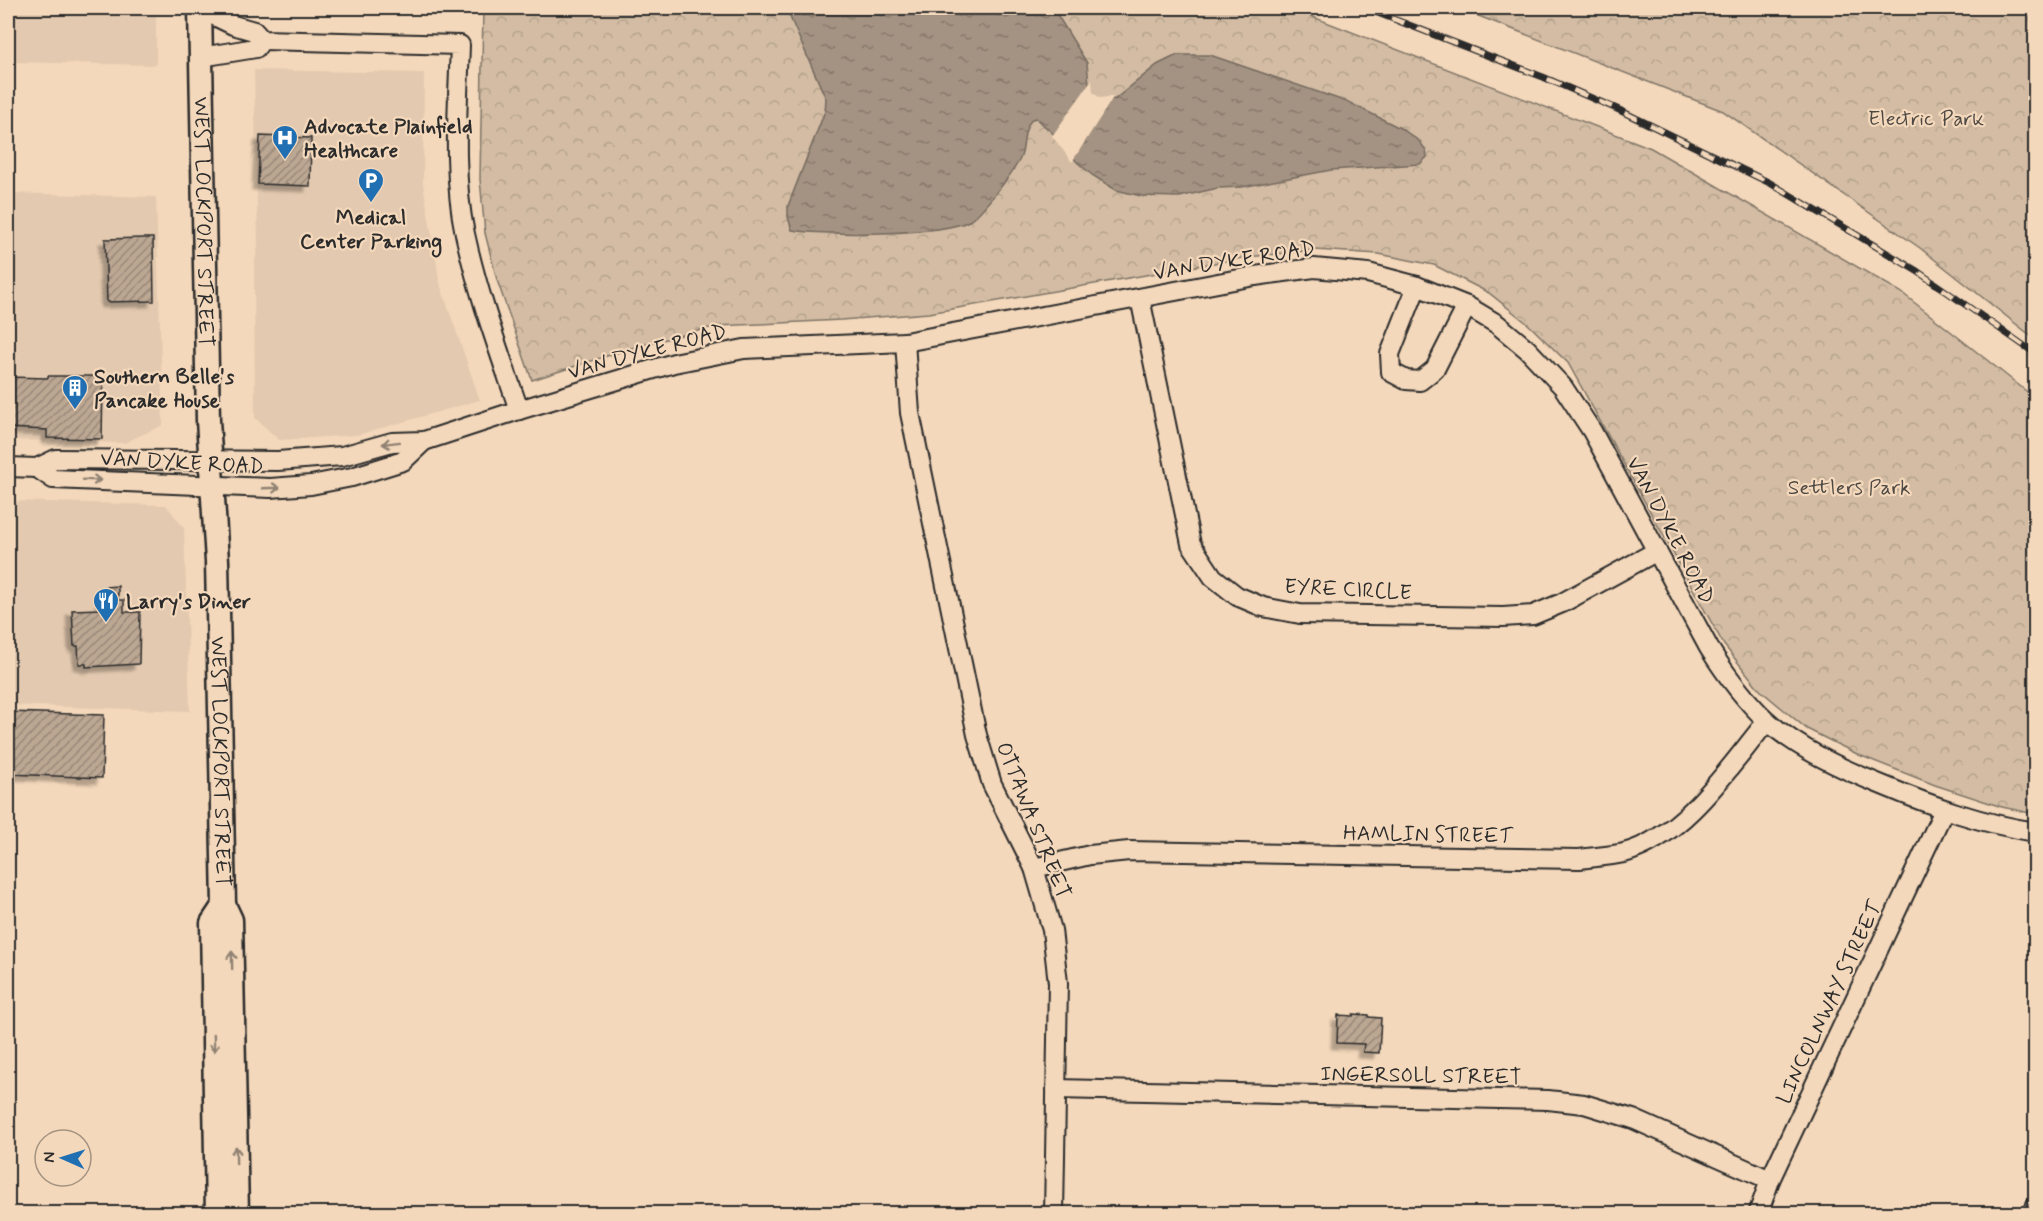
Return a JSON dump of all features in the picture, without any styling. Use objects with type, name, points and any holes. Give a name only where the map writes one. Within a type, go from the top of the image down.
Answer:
[{"type":"main road","name":"WEST LOCKPORT STREET","points":[[200,8],[208,420],[217,561],[224,905],[231,920],[237,1214]]},
{"type":"main road","name":"WEST LOCKPORT STREET","points":[[217,1214],[212,923],[224,905]]},
{"type":"street","points":[[200,8],[233,26],[254,31],[262,40],[460,45],[458,170],[464,232],[482,300],[519,410]]},
{"type":"street","points":[[201,57],[256,48],[262,40]]},
{"type":"street","name":"VAN DYKE ROAD","points":[[8,467],[38,468],[56,459],[310,460],[342,456],[392,442],[424,441],[674,363],[744,349],[905,342],[1255,276],[1314,268],[1368,273],[1417,286],[1467,306],[1497,324],[1527,349],[1563,387],[1592,431],[1709,648],[1729,679],[1767,721],[1810,752],[1849,771],[1944,810],[2007,828],[2036,832]]},
{"type":"street","points":[[1417,286],[1390,354],[1391,372],[1406,380],[1420,381],[1436,369],[1467,306]]},
{"type":"street","name":"EYRE CIRCLE","points":[[1140,298],[1191,544],[1213,577],[1237,596],[1263,607],[1300,614],[1503,617],[1533,615],[1562,603],[1657,550]]},
{"type":"street","name":"OTTAWA STREET","points":[[905,342],[910,413],[977,735],[992,783],[1034,868],[1052,930],[1058,983],[1054,1214]]},
{"type":"street","name":"VAN DYKE ROAD","points":[[38,468],[53,479],[270,488],[311,485],[352,477],[403,461],[424,441]]},
{"type":"street","name":"HAMLIN STREET","points":[[1034,868],[1090,855],[1129,851],[1579,859],[1625,852],[1662,837],[1695,808],[1767,721]]},
{"type":"street","name":"LINCOLNWAY STREET","points":[[1758,1214],[1770,1180],[1944,810]]},
{"type":"street","name":"INGERSOLL STREET","points":[[1056,1089],[1548,1100],[1584,1104],[1633,1119],[1770,1180]]},
{"type":"street","points":[[2033,1214],[2036,1205]]},
{"type":"shaded area","points":[[8,8],[156,8],[156,65],[8,62]]},
{"type":"shaded area","points":[[254,70],[424,73],[423,183],[440,284],[480,400],[357,435],[279,440],[255,418],[254,266],[258,246]]},
{"type":"shaded area","points":[[8,193],[156,197],[163,425],[124,443],[8,440]]},
{"type":"shaded area","points":[[8,501],[166,505],[184,528],[190,711],[8,705]]},
{"type":"green space","name":"Settlers Park","points":[[483,8],[1290,8],[1651,148],[1901,292],[2035,398],[2035,814],[2002,807],[1935,785],[1859,755],[1807,729],[1760,690],[1724,645],[1568,363],[1528,324],[1489,293],[1434,265],[1379,254],[1315,250],[1248,257],[929,313],[717,326],[635,347],[532,380],[497,280],[485,233],[480,179]]},
{"type":"green space","name":"Electric Park","points":[[1458,8],[2035,8],[2035,339],[1920,248],[1723,111]]},
{"type":"water","points":[[786,8],[1053,8],[1087,63],[1090,94],[1099,102],[1115,99],[1157,65],[1177,55],[1210,55],[1350,103],[1402,129],[1419,141],[1426,150],[1427,157],[1420,164],[1331,170],[1242,187],[1218,188],[1179,197],[1141,196],[1116,190],[1092,175],[1036,118],[1032,119],[1027,127],[1018,163],[991,199],[969,221],[955,226],[910,232],[829,233],[792,230],[788,217],[788,206],[825,111],[826,99]]},
{"type":"pier","points":[[1092,80],[1093,92],[1100,98],[1114,96],[1072,162],[1052,136]]},
{"type":"building","name":"Advocate Plainfield Healthcare","points":[[260,136],[311,138],[310,186],[258,184]]},
{"type":"building","points":[[153,238],[154,301],[107,302],[105,239]]},
{"type":"building","name":"Southern Belle's Pancake House","points":[[48,376],[94,376],[103,384],[102,439],[47,438],[47,430],[8,428],[8,377],[48,378]]},
{"type":"building","name":"Larry's Diner","points":[[118,586],[118,600],[124,600],[124,612],[140,612],[139,664],[86,667],[86,664],[79,664],[78,646],[74,646],[72,610],[101,609],[101,600],[105,600],[104,587]]},
{"type":"building","points":[[8,712],[104,715],[102,778],[9,774]]},
{"type":"building","points":[[1353,1014],[1381,1018],[1379,1053],[1363,1052],[1364,1044],[1337,1043],[1338,1015],[1353,1016]]},
{"type":"railway","points":[[1365,8],[1543,77],[1617,109],[1770,183],[1917,271],[2036,354]]},
{"type":"place","name":"Advocate Plainfield Healthcare","points":[[285,161]]},
{"type":"place","name":"Medical Center Parking","points":[[371,204]]},
{"type":"place","name":"Southern Belle's Pancake House","points":[[75,411]]},
{"type":"place","name":"Larry's Diner","points":[[106,624]]}]
